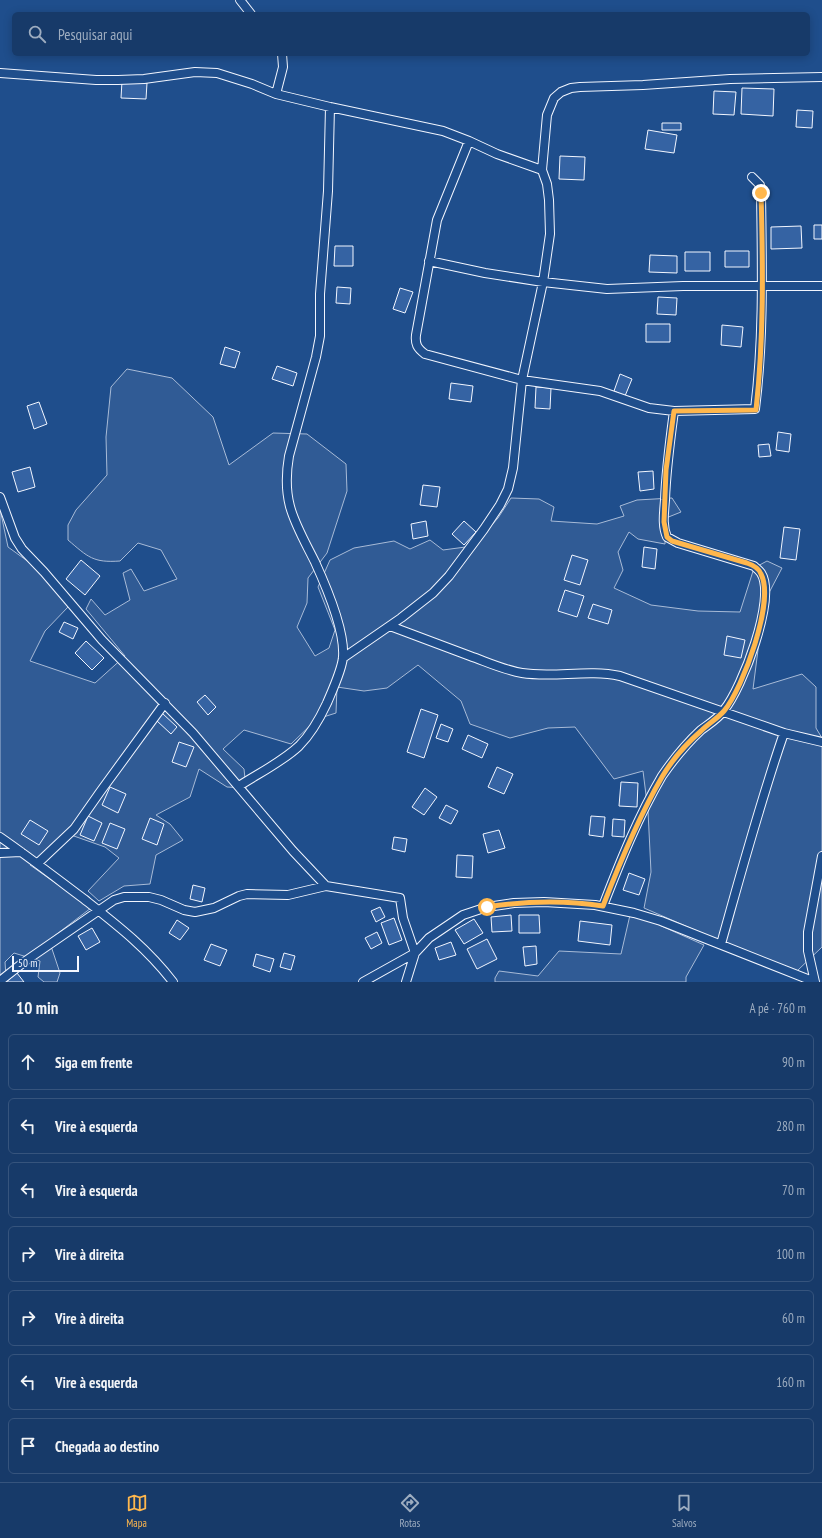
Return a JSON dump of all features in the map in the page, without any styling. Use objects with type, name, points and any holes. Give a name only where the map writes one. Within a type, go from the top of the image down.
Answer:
[{"type":"street","points":[[240,0],[249,12]]},
{"type":"street","points":[[276,94],[283,67],[282,56]]},
{"type":"street","points":[[0,73],[96,80],[144,78],[204,71],[217,73],[252,84],[276,94],[442,131],[497,154],[542,170]]},
{"type":"street","points":[[343,658],[390,626],[433,593],[449,576],[484,530],[508,489],[513,468],[522,380],[543,282],[550,234],[547,184],[542,170],[547,115],[554,98],[561,92],[571,88],[730,79],[822,77]]},
{"type":"street","points":[[239,786],[299,746],[312,730],[334,686],[343,658],[340,629],[328,594],[294,521],[287,494],[287,469],[289,456],[315,363],[320,336],[320,294],[327,212],[330,107]]},
{"type":"street","points":[[469,141],[441,209],[434,232],[416,335],[415,343],[418,349],[425,354],[522,380],[592,390],[608,394],[638,406],[674,411],[756,410],[760,376],[763,286],[761,193],[760,185],[752,177]]},
{"type":"street","points":[[429,261],[485,273],[543,282],[607,289],[822,286]]},
{"type":"street","points":[[603,906],[622,857],[663,775],[680,752],[700,731],[724,711],[740,684],[755,643],[763,610],[764,582],[761,573],[754,566],[678,544],[667,537],[664,522],[666,470],[674,411]]},
{"type":"street","points":[[0,497],[15,538],[22,549],[44,572],[102,640],[193,732],[292,852],[326,886]]},
{"type":"street","points":[[390,626],[508,670],[543,675],[611,674],[631,679],[784,733],[822,742]]},
{"type":"street","points":[[38,864],[74,829],[165,703]]},
{"type":"street","points":[[721,944],[752,830],[784,733]]},
{"type":"street","points":[[0,837],[99,910],[157,961],[173,982]]},
{"type":"street","points":[[0,853],[21,852]]},
{"type":"street","points":[[364,982],[415,953],[434,935],[463,915],[487,907],[514,903],[544,902],[603,906],[661,921],[721,944],[802,979],[815,982],[808,951],[808,932],[822,860]]},
{"type":"street","points":[[0,981],[24,962],[99,910],[114,900],[124,897],[161,900],[173,907],[195,912],[214,908],[238,896],[247,894],[288,895],[326,886],[400,898],[403,918],[415,953],[406,982]]},
{"type":"shaded area","points":[[127,369],[172,378],[213,417],[229,465],[273,433],[307,434],[346,464],[347,491],[327,553],[308,578],[307,603],[297,627],[315,656],[329,648],[335,630],[318,587],[330,560],[354,548],[394,541],[410,549],[430,540],[443,550],[473,546],[498,518],[511,498],[539,499],[554,507],[551,521],[597,524],[624,516],[620,506],[637,500],[672,498],[681,512],[666,518],[665,544],[638,539],[629,532],[618,552],[623,570],[614,588],[651,605],[698,611],[740,612],[754,568],[767,561],[782,568],[761,608],[759,642],[753,689],[802,674],[816,687],[816,728],[822,738],[822,947],[797,971],[644,908],[651,872],[648,811],[643,771],[614,779],[575,727],[548,728],[510,738],[470,724],[461,701],[418,665],[387,688],[364,691],[337,687],[336,713],[317,719],[291,744],[244,730],[223,749],[244,769],[246,788],[227,787],[199,769],[190,797],[156,815],[170,824],[183,840],[156,855],[150,884],[124,886],[99,901],[88,891],[119,858],[105,847],[71,835],[30,865],[91,908],[49,940],[60,973],[57,982],[44,982],[38,977],[40,961],[14,953],[5,962],[6,977],[0,980],[0,509],[8,547],[51,578],[68,607],[45,631],[30,661],[95,683],[125,656],[86,609],[91,599],[105,615],[130,600],[123,573],[131,569],[144,591],[177,579],[161,550],[138,543],[120,561],[103,561],[86,555],[68,540],[68,525],[76,510],[107,475],[106,437],[111,387]]},
{"type":"shaded area","points":[[630,915],[657,924],[704,945],[686,977],[686,982],[495,982],[495,978],[499,971],[538,976],[559,951],[621,954]]},
{"type":"building","points":[[122,81],[147,83],[146,99],[121,98]]},
{"type":"building","points":[[742,88],[774,89],[773,116],[741,114]]},
{"type":"building","points":[[714,91],[736,92],[734,115],[713,114]]},
{"type":"building","points":[[797,110],[813,111],[812,128],[796,127]]},
{"type":"building","points":[[662,123],[681,123],[681,130],[662,130]]},
{"type":"building","points":[[648,130],[677,135],[674,153],[645,149]]},
{"type":"building","points":[[560,156],[585,157],[584,180],[559,179]]},
{"type":"building","points":[[814,225],[822,225],[822,239],[814,239]]},
{"type":"building","points":[[801,226],[802,248],[771,249],[771,227]]},
{"type":"building","points":[[335,246],[353,246],[353,266],[334,266]]},
{"type":"building","points":[[725,251],[749,251],[749,267],[725,267]]},
{"type":"building","points":[[685,252],[710,252],[710,271],[685,271]]},
{"type":"building","points":[[650,255],[677,256],[677,273],[649,272]]},
{"type":"building","points":[[337,287],[351,288],[350,304],[336,303]]},
{"type":"building","points":[[400,288],[413,292],[405,313],[393,309]]},
{"type":"building","points":[[658,297],[677,298],[676,315],[657,314]]},
{"type":"building","points":[[646,324],[670,324],[670,342],[646,342]]},
{"type":"building","points":[[722,325],[743,327],[741,347],[721,345]]},
{"type":"building","points":[[225,347],[240,352],[235,368],[220,364]]},
{"type":"building","points":[[277,366],[297,373],[293,386],[272,379]]},
{"type":"building","points":[[620,374],[632,379],[625,396],[614,391]]},
{"type":"building","points":[[451,383],[473,386],[471,402],[449,399]]},
{"type":"building","points":[[536,387],[551,388],[550,409],[535,408]]},
{"type":"building","points":[[39,402],[47,424],[34,429],[27,406]]},
{"type":"building","points":[[778,432],[791,434],[789,452],[776,450]]},
{"type":"building","points":[[769,444],[771,456],[759,457],[758,445]]},
{"type":"building","points":[[30,467],[35,487],[18,492],[12,472]]},
{"type":"building","points":[[653,471],[654,489],[640,491],[638,472]]},
{"type":"building","points":[[423,485],[440,487],[437,507],[420,505]]},
{"type":"building","points":[[426,521],[428,536],[413,539],[411,524]]},
{"type":"building","points":[[464,521],[476,532],[464,545],[452,534]]},
{"type":"building","points":[[784,527],[800,529],[796,560],[780,558]]},
{"type":"building","points":[[644,547],[657,549],[655,569],[642,567]]},
{"type":"building","points":[[572,555],[588,560],[580,585],[564,580]]},
{"type":"building","points":[[81,560],[100,576],[85,595],[66,579]]},
{"type":"building","points":[[565,590],[584,596],[577,617],[558,611]]},
{"type":"building","points":[[593,604],[612,610],[608,624],[588,618]]},
{"type":"building","points":[[64,622],[78,628],[73,639],[59,632]]},
{"type":"building","points":[[727,636],[745,640],[741,658],[724,655]]},
{"type":"building","points":[[86,641],[104,658],[92,670],[75,653]]},
{"type":"building","points":[[205,695],[216,707],[208,715],[197,702]]},
{"type":"building","points":[[421,709],[438,715],[424,758],[407,752]]},
{"type":"building","points":[[162,713],[177,727],[171,734],[156,720]]},
{"type":"building","points":[[441,724],[453,729],[448,742],[436,738]]},
{"type":"building","points":[[468,735],[488,744],[482,758],[462,749]]},
{"type":"building","points":[[179,742],[194,747],[186,767],[172,762]]},
{"type":"building","points":[[497,767],[513,774],[504,794],[488,787]]},
{"type":"building","points":[[621,782],[638,783],[637,807],[619,806]]},
{"type":"building","points":[[110,787],[126,794],[118,813],[102,805]]},
{"type":"building","points":[[425,788],[437,797],[424,815],[412,807]]},
{"type":"building","points":[[446,805],[458,811],[451,824],[439,818]]},
{"type":"building","points":[[88,816],[102,823],[94,841],[80,835]]},
{"type":"building","points":[[591,816],[605,817],[603,837],[589,835]]},
{"type":"building","points":[[150,818],[164,824],[157,845],[142,839]]},
{"type":"building","points":[[613,819],[625,820],[624,837],[612,836]]},
{"type":"building","points":[[30,820],[48,831],[39,845],[21,834]]},
{"type":"building","points":[[110,823],[125,829],[117,849],[102,843]]},
{"type":"building","points":[[499,830],[505,848],[488,853],[483,834]]},
{"type":"building","points":[[394,837],[407,839],[405,852],[392,849]]},
{"type":"building","points":[[457,855],[473,856],[472,878],[456,877]]},
{"type":"building","points":[[629,873],[645,879],[639,895],[623,890]]},
{"type":"building","points":[[193,885],[205,888],[202,902],[190,899]]},
{"type":"building","points":[[380,907],[385,917],[376,922],[371,911]]},
{"type":"building","points":[[511,915],[512,931],[492,932],[491,917]]},
{"type":"building","points":[[519,915],[539,915],[540,933],[519,933]]},
{"type":"building","points":[[394,918],[402,940],[389,945],[381,923]]},
{"type":"building","points":[[474,919],[483,933],[464,944],[455,930]]},
{"type":"building","points":[[177,920],[189,928],[180,940],[169,933]]},
{"type":"building","points":[[580,921],[612,925],[610,945],[578,941]]},
{"type":"building","points":[[92,928],[100,942],[86,950],[78,936]]},
{"type":"building","points":[[377,932],[382,943],[371,949],[365,938]]},
{"type":"building","points":[[487,939],[497,959],[477,969],[467,949]]},
{"type":"building","points":[[451,942],[456,955],[439,960],[435,948]]},
{"type":"building","points":[[211,944],[227,950],[220,966],[204,960]]},
{"type":"building","points":[[536,946],[537,964],[525,966],[523,947]]},
{"type":"building","points":[[284,953],[295,956],[291,970],[280,967]]},
{"type":"building","points":[[256,954],[274,959],[270,972],[253,966]]},
{"type":"building","points":[[17,973],[24,982],[6,982]]},
{"type":"route","points":[[487,907],[514,903],[544,902],[603,906],[622,857],[663,775],[680,752],[700,731],[724,711],[740,684],[746,670],[755,643],[763,610],[764,582],[761,573],[754,566],[747,563],[672,541],[667,537],[664,522],[666,470],[674,411],[756,410],[760,376],[763,286],[761,193]]}]
